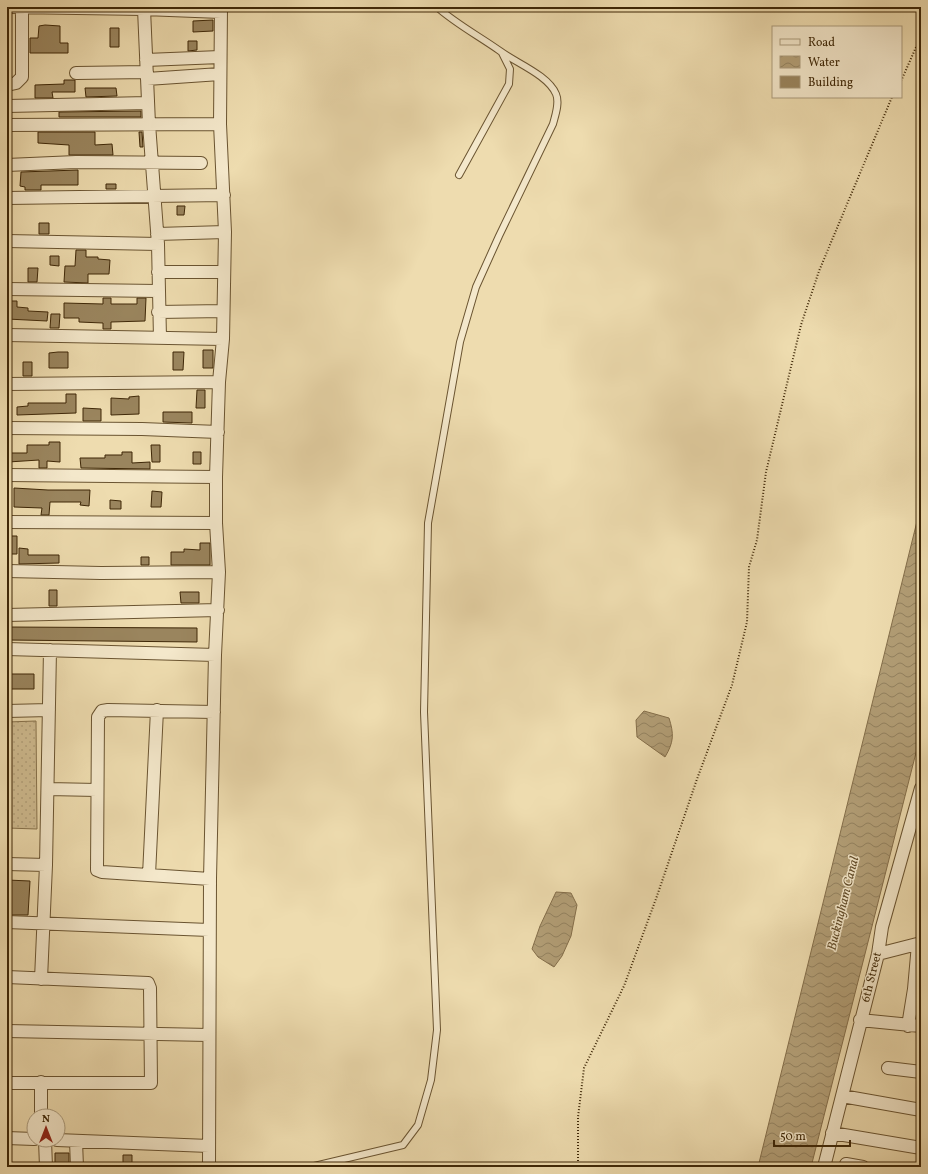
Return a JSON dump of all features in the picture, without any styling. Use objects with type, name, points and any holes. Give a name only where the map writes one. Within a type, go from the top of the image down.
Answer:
[{"type":"street","points":[[10,7],[221,10],[220,124],[225,232],[223,339],[219,382],[216,477],[216,523],[219,572],[218,610],[214,655],[209,930],[209,1167]]},
{"type":"street","points":[[7,85],[16,83],[22,77],[22,7]]},
{"type":"street","points":[[144,9],[149,124],[157,239],[158,312],[160,338]]},
{"type":"street","points":[[146,60],[220,57]]},
{"type":"street","points":[[76,73],[147,76],[220,74]]},
{"type":"street","points":[[7,106],[148,103]]},
{"type":"street","points":[[7,125],[220,124]]},
{"type":"street","points":[[7,165],[76,162],[201,163]]},
{"type":"street","points":[[7,198],[224,194]]},
{"type":"street","points":[[7,241],[157,239],[225,232]]},
{"type":"street","points":[[158,272],[224,272]]},
{"type":"street","points":[[7,289],[158,291]]},
{"type":"street","points":[[158,312],[223,311]]},
{"type":"street","points":[[7,335],[223,339]]},
{"type":"street","points":[[7,384],[219,382]]},
{"type":"street","points":[[7,428],[142,429],[218,432]]},
{"type":"street","points":[[7,475],[216,477]]},
{"type":"street","points":[[7,522],[216,523]]},
{"type":"street","points":[[7,570],[101,573],[219,572]]},
{"type":"street","points":[[7,615],[218,610]]},
{"type":"street","points":[[7,649],[214,655]]},
{"type":"street","points":[[41,978],[46,865],[50,650]]},
{"type":"street","points":[[7,711],[49,710]]},
{"type":"street","points":[[210,879],[97,870],[98,717],[102,712],[108,710],[214,712]]},
{"type":"street","points":[[150,875],[157,710]]},
{"type":"street","name":"6th Street","points":[[824,1167],[860,1020],[878,954],[882,927],[921,788]]},
{"type":"street","points":[[48,789],[98,790]]},
{"type":"street","points":[[7,864],[46,865]]},
{"type":"street","points":[[7,922],[209,930]]},
{"type":"street","points":[[878,954],[920,943],[908,1026]]},
{"type":"street","points":[[7,977],[148,983],[150,988],[152,1034],[151,1083],[7,1083]]},
{"type":"street","points":[[860,1020],[908,1026],[921,1026]]},
{"type":"street","points":[[7,1030],[209,1035]]},
{"type":"street","points":[[888,1068],[921,1072]]},
{"type":"street","points":[[40,1082],[41,1108]]},
{"type":"street","points":[[842,1096],[921,1110]]},
{"type":"street","points":[[832,1133],[921,1148]]},
{"type":"street","points":[[7,1138],[26,1139]]},
{"type":"street","points":[[66,1140],[209,1146]]},
{"type":"street","points":[[76,1141],[77,1167]]},
{"type":"street","points":[[46,1148],[46,1167]]},
{"type":"street","points":[[846,1164],[863,1167]]},
{"type":"lane","points":[[310,1167],[403,1145],[418,1125],[431,1080],[437,1030],[424,712],[428,523],[460,342],[476,287],[498,236],[553,124],[557,102],[557,96],[550,85],[528,68],[501,52],[437,7]]},
{"type":"lane","points":[[459,175],[509,84],[510,69],[501,52]]},
{"type":"path","points":[[902,79],[917,45]]},
{"type":"path","points":[[578,1167],[578,1117],[584,1068],[624,986],[658,896],[697,778],[732,685],[747,622],[749,567],[757,540],[766,472],[801,325],[819,271],[892,98]]},
{"type":"shaded area","points":[[36,721],[37,829],[7,828],[7,722]]},
{"type":"water","name":"Buckingham Canal","points":[[921,505],[921,733],[811,1167],[758,1167]]},
{"type":"water","points":[[644,711],[669,718],[672,729],[672,742],[665,757],[637,737],[636,720]]},
{"type":"water","points":[[556,892],[571,893],[577,905],[571,936],[562,956],[554,967],[538,957],[532,949],[540,926]]},
{"type":"building","points":[[213,20],[213,31],[193,32],[193,21]]},
{"type":"building","points":[[39,26],[60,26],[60,43],[68,43],[68,53],[30,53],[30,38],[38,38]]},
{"type":"building","points":[[110,28],[119,28],[119,47],[110,47]]},
{"type":"building","points":[[188,41],[197,41],[197,50],[188,51]]},
{"type":"building","points":[[64,80],[75,80],[75,92],[52,92],[53,98],[35,98],[35,85],[64,84]]},
{"type":"building","points":[[85,88],[116,88],[117,96],[86,97]]},
{"type":"building","points":[[141,111],[141,117],[59,117],[59,112]]},
{"type":"building","points":[[38,132],[95,132],[95,145],[112,144],[113,155],[69,155],[69,145],[38,143]]},
{"type":"building","points":[[139,132],[142,132],[143,147],[140,147]]},
{"type":"building","points":[[78,170],[78,185],[41,185],[41,190],[25,190],[25,187],[20,186],[21,172]]},
{"type":"building","points":[[106,184],[116,184],[116,189],[106,189]]},
{"type":"building","points":[[177,206],[185,206],[184,215],[177,215]]},
{"type":"building","points":[[39,223],[49,223],[49,234],[39,234]]},
{"type":"building","points":[[76,250],[86,250],[86,257],[98,257],[98,259],[110,260],[109,274],[88,274],[88,283],[64,282],[65,266],[75,266]]},
{"type":"building","points":[[50,256],[59,256],[59,266],[50,265]]},
{"type":"building","points":[[28,268],[38,268],[37,282],[28,282]]},
{"type":"building","points":[[103,298],[111,298],[111,304],[137,304],[137,298],[146,298],[145,321],[111,322],[111,329],[103,329],[103,323],[79,322],[79,318],[64,318],[64,303],[103,304]]},
{"type":"building","points":[[7,301],[17,301],[17,307],[28,308],[28,311],[48,312],[47,321],[7,319]]},
{"type":"building","points":[[51,314],[60,314],[59,328],[50,328]]},
{"type":"building","points":[[203,350],[213,350],[213,368],[203,368]]},
{"type":"building","points":[[68,352],[68,368],[49,368],[49,353]]},
{"type":"building","points":[[173,352],[184,352],[183,370],[173,370]]},
{"type":"building","points":[[23,362],[32,362],[32,376],[23,376]]},
{"type":"building","points":[[197,390],[205,390],[205,408],[196,408]]},
{"type":"building","points":[[66,394],[76,394],[76,413],[17,415],[17,407],[28,406],[28,403],[66,403]]},
{"type":"building","points":[[139,396],[139,414],[111,415],[111,398],[129,399],[129,397]]},
{"type":"building","points":[[83,408],[101,409],[101,421],[83,421]]},
{"type":"building","points":[[163,412],[192,412],[192,423],[163,422]]},
{"type":"building","points":[[49,442],[60,442],[60,462],[47,461],[47,468],[39,468],[39,460],[8,462],[8,453],[27,453],[27,445],[49,445]]},
{"type":"building","points":[[151,445],[160,445],[160,462],[152,462]]},
{"type":"building","points":[[122,452],[132,452],[132,463],[150,462],[150,469],[81,468],[80,458],[105,458],[105,455],[122,455]]},
{"type":"building","points":[[193,452],[201,452],[201,464],[193,464]]},
{"type":"building","points":[[14,488],[90,490],[89,506],[80,505],[81,502],[50,502],[49,515],[41,515],[42,508],[14,507]]},
{"type":"building","points":[[152,491],[162,492],[161,507],[151,507]]},
{"type":"building","points":[[110,500],[121,501],[121,509],[110,509]]},
{"type":"building","points":[[7,536],[17,536],[17,554],[7,554]]},
{"type":"building","points":[[200,543],[210,543],[210,565],[171,565],[171,552],[184,552],[184,549],[200,550]]},
{"type":"building","points":[[19,548],[28,549],[28,555],[59,555],[59,563],[19,564]]},
{"type":"building","points":[[141,557],[149,557],[149,565],[141,565]]},
{"type":"building","points":[[49,590],[57,590],[57,606],[49,606]]},
{"type":"building","points":[[180,592],[199,592],[199,603],[181,603]]},
{"type":"building","points":[[7,627],[197,628],[197,642],[7,640]]},
{"type":"building","points":[[7,674],[34,674],[34,689],[7,689]]},
{"type":"building","points":[[7,880],[30,881],[28,915],[7,915]]},
{"type":"building","points":[[55,1153],[69,1153],[69,1165],[55,1165]]},
{"type":"building","points":[[123,1155],[132,1155],[132,1167],[123,1167]]}]
